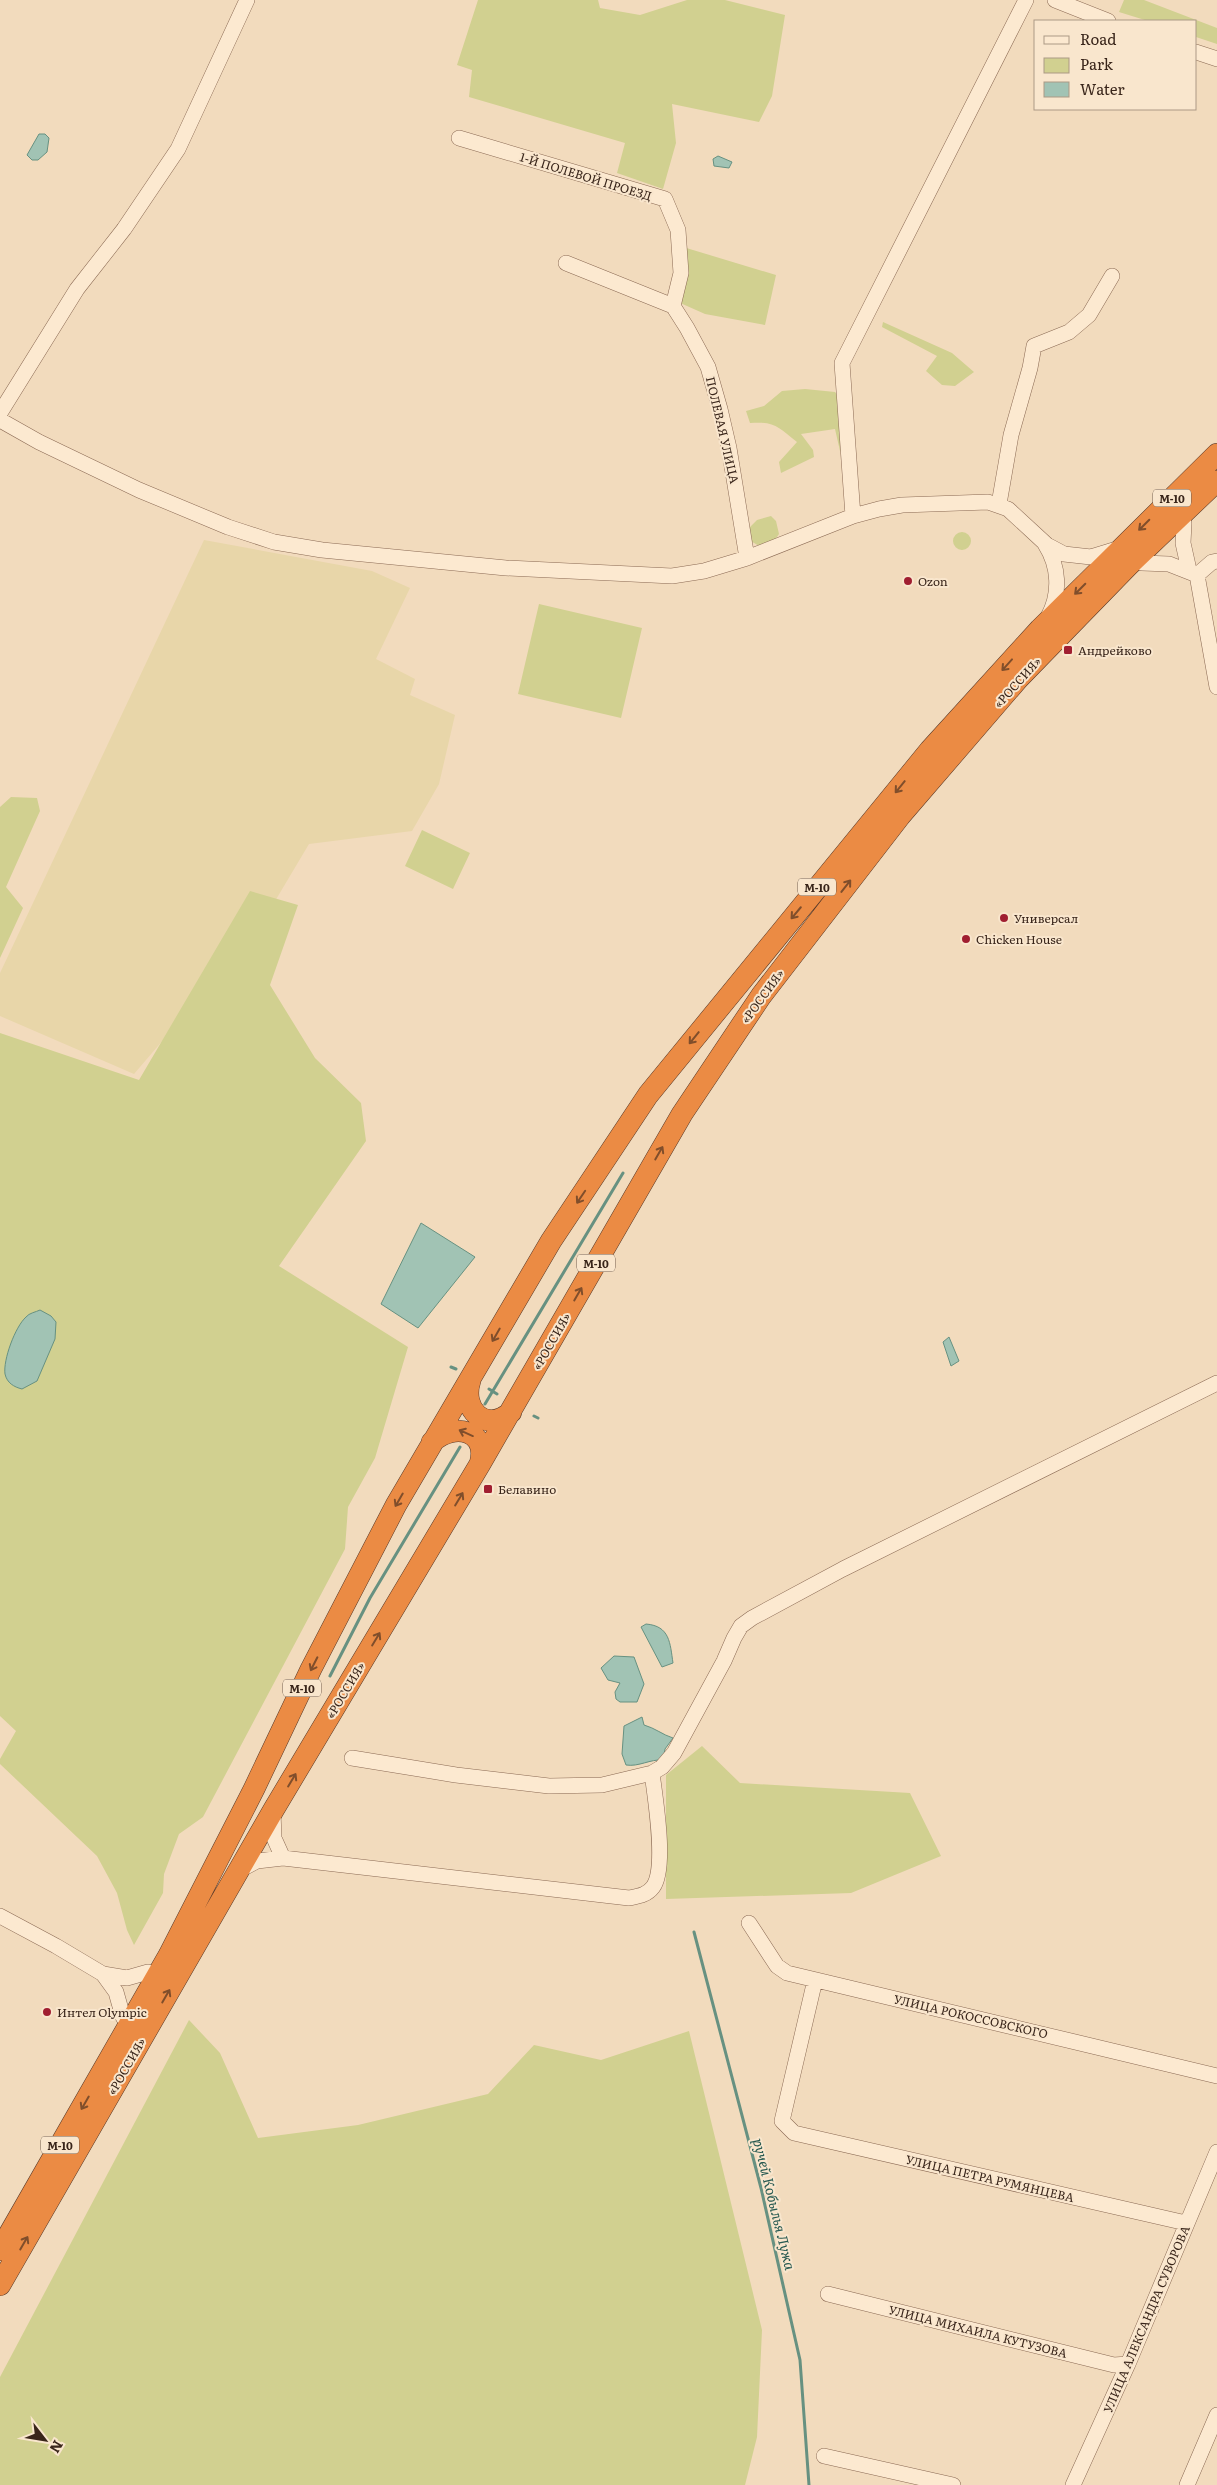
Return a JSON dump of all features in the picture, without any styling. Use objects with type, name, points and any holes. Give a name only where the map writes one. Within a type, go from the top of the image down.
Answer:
[{"type":"highway","name":"«РОССИЯ»","points":[[0,2250],[169,1955],[254,1789],[352,1589],[432,1442],[551,1241],[648,1095],[930,750],[1040,629],[1217,454]]},
{"type":"highway","name":"«РОССИЯ»","points":[[0,2285],[274,1809],[511,1412],[682,1114],[761,996],[882,839],[1018,679],[1128,566],[1217,481]]},
{"type":"highway","points":[[882,839],[906,822],[1024,684],[1142,563],[1217,492]]},
{"type":"highway","points":[[470,1380],[467,1400],[475,1414],[482,1418],[493,1420],[511,1412]]},
{"type":"highway","points":[[432,1442],[448,1431],[456,1430],[468,1433],[474,1438],[480,1448],[480,1464]]},
{"type":"highway","points":[[109,2060],[123,2017],[235,1807],[254,1789]]},
{"type":"street","points":[[0,413],[77,289],[124,229],[178,149],[247,0]]},
{"type":"street","points":[[853,516],[842,363],[1026,0]]},
{"type":"street","points":[[1055,0],[1105,20]]},
{"type":"street","points":[[1197,52],[1217,59]]},
{"type":"street","name":"1-Й ПОЛЕВОЙ ПРОЕЗД","points":[[459,138],[665,200],[678,230],[681,272],[673,306]]},
{"type":"street","points":[[566,263],[673,306]]},
{"type":"street","points":[[999,504],[1011,435],[1030,368],[1034,346],[1069,332],[1089,315],[1112,276]]},
{"type":"street","name":"ПОЛЕВАЯ УЛИЦА","points":[[673,306],[708,367],[730,448],[747,558]]},
{"type":"street","points":[[0,420],[46,445],[139,490],[240,531],[298,547],[506,568],[647,576],[685,574],[747,558],[853,516],[902,505],[988,502],[999,504],[1012,512],[1044,542],[1064,554],[1083,558],[1110,553],[1126,542]]},
{"type":"street","points":[[1184,523],[1183,543],[1193,573],[1217,687]]},
{"type":"street","points":[[1040,629],[1051,612],[1057,588],[1054,564],[1044,542]]},
{"type":"street","points":[[1142,563],[1163,563],[1193,573],[1217,561]]},
{"type":"street","points":[[352,1758],[456,1775],[549,1786],[602,1784],[652,1773],[662,1767],[674,1753],[724,1661],[734,1638],[741,1626],[752,1618],[843,1569],[1217,1383]]},
{"type":"street","points":[[238,1871],[257,1861],[283,1858],[629,1898],[645,1894],[654,1885],[660,1852],[652,1773]]},
{"type":"street","points":[[274,1809],[272,1821],[274,1838],[283,1858]]},
{"type":"street","points":[[0,1916],[103,1974],[127,1978],[148,1972]]},
{"type":"street","name":"УЛИЦА РОКОССОВСКОГО","points":[[749,1922],[777,1966],[787,1973],[1217,2076]]},
{"type":"street","points":[[103,1974],[116,1992],[123,2017]]},
{"type":"street","name":"УЛИЦА ПЕТРА РУМЯНЦЕВА","points":[[815,1980],[782,2121],[794,2133],[1186,2223]]},
{"type":"street","name":"УЛИЦА АЛЕКСАНДРА СУВОРОВА","points":[[1073,2485],[1128,2364],[1217,2152]]},
{"type":"street","name":"УЛИЦА МИХАИЛА КУТУЗОВА","points":[[828,2294],[1114,2365],[1128,2364]]},
{"type":"street","points":[[1187,2485],[1217,2415]]},
{"type":"street","points":[[824,2456],[953,2485]]},
{"type":"shaded area","points":[[204,540],[372,571],[410,588],[376,659],[415,679],[410,695],[455,715],[439,784],[412,831],[309,844],[259,928],[134,1074],[0,1016],[0,973]]},
{"type":"green space","points":[[478,0],[598,0],[600,8],[640,15],[687,0],[725,0],[785,15],[772,96],[759,122],[672,104],[676,143],[663,189],[617,173],[625,143],[469,97],[472,70],[457,65]]},
{"type":"green space","points":[[1124,0],[1144,0],[1196,20],[1145,20],[1119,12]]},
{"type":"green space","points":[[1197,20],[1217,28],[1217,44],[1197,37]]},
{"type":"green space","points":[[683,247],[776,275],[765,325],[705,314],[678,302]]},
{"type":"green space","points":[[883,322],[952,353],[974,372],[955,386],[942,385],[926,371],[937,356],[882,327]]},
{"type":"green space","points":[[805,389],[835,392],[840,398],[844,453],[840,451],[835,429],[801,434],[813,450],[814,457],[781,473],[779,462],[797,442],[776,426],[765,423],[750,423],[746,411],[764,406],[782,391]]},
{"type":"green space","points":[[771,516],[776,521],[779,534],[774,541],[761,547],[749,540],[747,530],[757,520]]},
{"type":"green space","points":[[962,532],[970,537],[971,541],[966,549],[962,550],[954,545],[953,541],[958,533]]},
{"type":"green space","points":[[539,604],[642,628],[621,718],[518,694]]},
{"type":"green space","points":[[11,797],[37,798],[40,811],[6,887],[23,908],[0,958],[0,807]]},
{"type":"green space","points":[[422,830],[470,853],[453,889],[405,866]]},
{"type":"green space","points":[[250,891],[298,905],[270,985],[315,1058],[361,1103],[366,1141],[279,1266],[408,1347],[375,1458],[348,1507],[345,1549],[203,1817],[179,1834],[164,1874],[163,1893],[134,1945],[127,1930],[117,1893],[97,1856],[0,1764],[0,1759],[16,1731],[0,1716],[0,1033],[139,1080]]},
{"type":"green space","points":[[702,1746],[740,1783],[910,1793],[941,1856],[851,1893],[666,1899],[666,1775]]},
{"type":"green space","points":[[189,2020],[220,2053],[258,2138],[358,2125],[488,2094],[534,2045],[601,2060],[689,2031],[762,2330],[757,2437],[745,2485],[0,2485],[0,2377]]},
{"type":"water","points":[[39,134],[45,134],[49,138],[47,152],[38,160],[32,160],[27,155]]},
{"type":"water","points":[[718,156],[732,162],[729,168],[714,166],[713,159]]},
{"type":"water","points":[[421,1223],[475,1257],[418,1328],[381,1304]]},
{"type":"water","points":[[40,1310],[51,1316],[56,1322],[55,1339],[37,1381],[22,1389],[14,1386],[7,1380],[5,1368],[8,1352],[22,1322],[29,1314]]},
{"type":"water","points":[[949,1337],[959,1361],[951,1366],[943,1342]]},
{"type":"water","points":[[646,1624],[654,1625],[664,1632],[669,1642],[673,1663],[662,1667],[641,1627]]},
{"type":"water","points":[[614,1656],[634,1657],[644,1684],[637,1702],[620,1702],[616,1699],[615,1692],[620,1683],[608,1680],[601,1668]]},
{"type":"water","points":[[642,1717],[644,1725],[673,1738],[665,1749],[663,1760],[626,1765],[622,1754],[624,1726]]},
{"type":"waterway","points":[[485,1404],[623,1173]]},
{"type":"waterway","points":[[451,1367],[456,1369]]},
{"type":"waterway","points":[[489,1389],[497,1394]]},
{"type":"waterway","points":[[534,1416],[538,1418]]},
{"type":"waterway","points":[[330,1676],[370,1598],[460,1447]]},
{"type":"waterway","name":"ручей Кобылья Лужа","points":[[694,1932],[761,2188],[800,2360],[809,2485]]},
{"type":"place","name":"Ozon","points":[[908,581]]},
{"type":"place","name":"Андрейково","points":[[1068,650]]},
{"type":"place","name":"Универсал","points":[[1004,918]]},
{"type":"place","name":"Chicken House","points":[[966,939]]},
{"type":"place","name":"Белавино","points":[[488,1489]]},
{"type":"place","name":"Интел Olympic","points":[[47,2012]]}]
